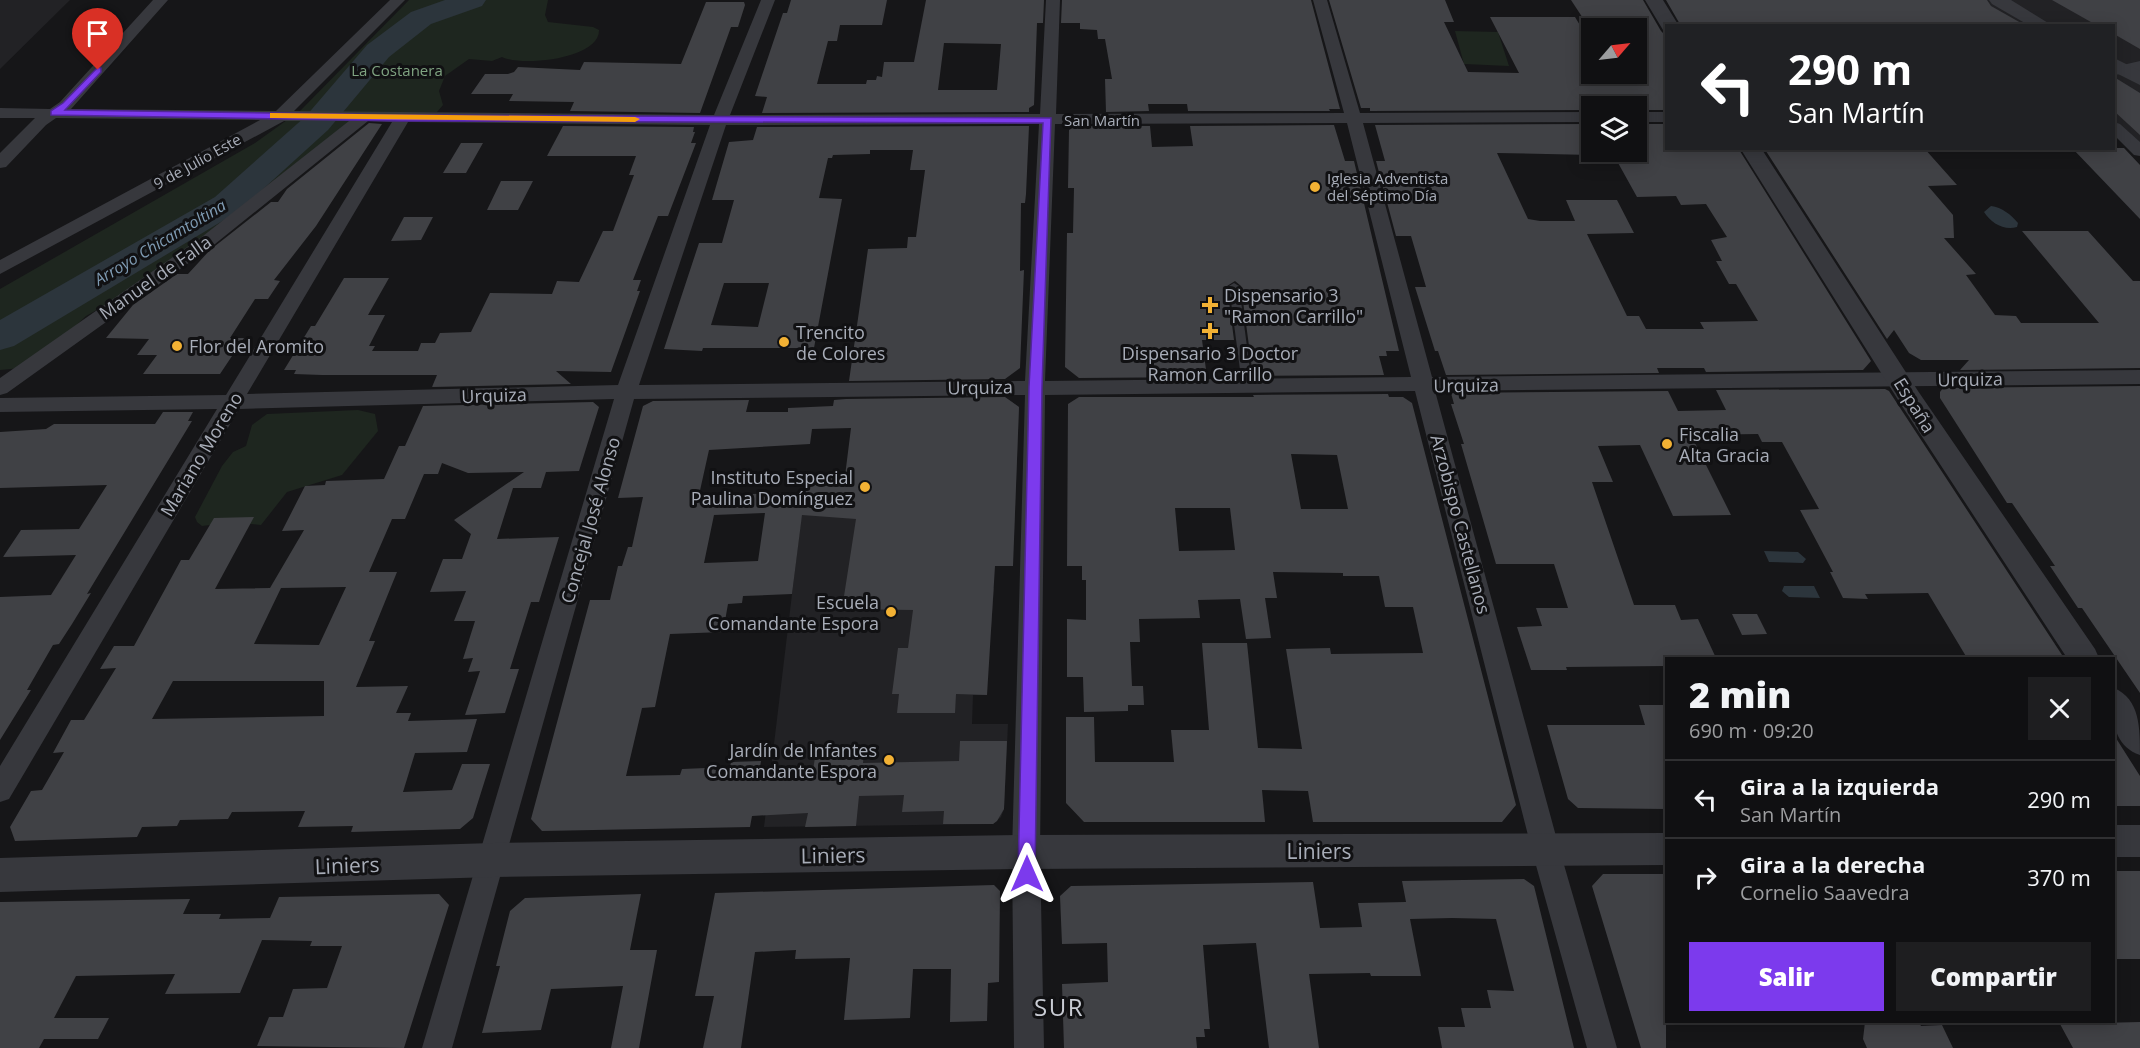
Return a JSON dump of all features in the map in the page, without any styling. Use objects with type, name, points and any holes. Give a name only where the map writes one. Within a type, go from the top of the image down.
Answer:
[{"type":"street","points":[[0,163],[40,122],[66,105],[161,0]]},
{"type":"street","name":"9 de Julio Este","points":[[0,268],[284,116],[398,0]]},
{"type":"street","name":"Concejal José Alonso","points":[[437,1048],[627,392],[720,120],[768,0]]},
{"type":"street","points":[[1029,1048],[1026,852],[1035,387],[1053,0]]},
{"type":"street","name":"Arzobispo Castellanos","points":[[1320,0],[1425,386],[1546,851],[1602,1048]]},
{"type":"street","points":[[1654,0],[1669,24]]},
{"type":"street","points":[[1998,0],[2040,24]]},
{"type":"street","name":"San Martín","points":[[0,113],[720,120],[1354,120],[1581,117]]},
{"type":"street","name":"Manuel de Falla","points":[[0,388],[209,240],[359,117]]},
{"type":"street","points":[[1647,117],[1665,117]]},
{"type":"street","name":"Mariano Moreno","points":[[0,790],[402,118]]},
{"type":"street","points":[[2115,128],[2140,151]]},
{"type":"street","name":"España","points":[[1751,150],[1909,397],[2083,657]]},
{"type":"street","name":"Urquiza","points":[[0,405],[232,402],[627,392],[1247,385],[1425,386],[2140,377]]},
{"type":"street","points":[[2115,704],[2140,741]]},
{"type":"street","points":[[2115,841],[2140,841]]},
{"type":"street","name":"Liniers","points":[[0,875],[493,860],[1026,852],[1665,849]]},
{"type":"lane","points":[[1234,286],[1247,385]]},
{"type":"shaded area","points":[[0,0],[70,0],[0,69]]},
{"type":"shaded area","points":[[1904,0],[2140,0],[2140,148],[2115,123],[2115,24],[1945,24]]},
{"type":"shaded area","points":[[1991,206],[2009,214],[2018,223],[2017,227],[2003,227],[1990,220],[1984,212]]},
{"type":"shaded area","points":[[1009,400],[1019,407],[1014,538],[1012,539],[1013,566],[985,566],[983,588],[994,588],[991,629],[980,629],[987,695],[973,695],[972,724],[1008,724],[1004,809],[1001,817],[993,824],[764,827],[806,478],[862,476]]},
{"type":"shaded area","points":[[1764,551],[1798,552],[1806,559],[1803,563],[1769,562]]},
{"type":"shaded area","points":[[1784,586],[1814,586],[1820,598],[1789,597],[1782,591]]},
{"type":"green space","name":"La Costanera","points":[[409,0],[548,0],[545,15],[548,22],[593,27],[599,30],[596,40],[587,48],[558,58],[526,61],[502,57],[492,61],[469,59],[445,76],[439,91],[443,105],[437,112],[371,113],[179,264],[86,316],[32,367],[0,370],[0,289],[255,143],[301,110]]},
{"type":"green space","points":[[1455,31],[1498,32],[1509,66],[1464,64]]},
{"type":"green space","points":[[358,410],[375,414],[378,431],[342,475],[287,492],[261,525],[234,522],[202,526],[197,522],[195,517],[222,466],[233,452],[246,446],[252,425],[267,414]]},
{"type":"building","points":[[791,0],[887,0],[882,25],[840,25],[837,41],[828,41],[817,84],[866,84],[867,80],[876,80],[877,76],[882,77],[884,62],[914,62],[926,0],[1044,0],[1043,23],[1037,23],[1034,105],[1029,108],[1029,112],[762,113],[767,97],[755,96],[783,13],[787,13]],"holes":[[[944,43],[1001,44],[997,90],[938,90]]]},
{"type":"building","points":[[1062,0],[1311,0],[1340,109],[1329,109],[1330,111],[1188,111],[1187,104],[1148,104],[1149,111],[1106,112],[1105,79],[1112,79],[1105,39],[1098,39],[1097,30],[1080,29],[1080,23],[1061,23]]},
{"type":"building","points":[[1329,0],[1445,0],[1454,22],[1444,22],[1468,72],[1519,73],[1490,17],[1575,17],[1581,27],[1581,84],[1647,84],[1647,18],[1583,18],[1571,0],[1643,0],[1665,35],[1665,110],[1647,110],[1647,96],[1581,96],[1581,110],[1370,111],[1370,108],[1361,108]]},
{"type":"building","points":[[1666,0],[1987,0],[1991,6],[2021,23],[2020,24],[1680,24]]},
{"type":"building","points":[[2052,0],[2140,0],[2140,49],[2115,35],[2115,24],[2094,24]]},
{"type":"building","points":[[706,2],[744,2],[745,5],[738,27],[731,27],[700,113],[570,111],[574,102],[509,101],[513,94],[471,94],[485,74],[508,74],[514,72],[518,67],[580,70],[584,62],[681,64]]},
{"type":"building","points":[[2115,78],[2140,93],[2140,135],[2115,112]]},
{"type":"building","points":[[369,123],[382,124],[316,226],[274,280],[280,281],[268,299],[255,299],[230,338],[244,338],[220,374],[143,374],[157,355],[137,355],[149,339],[106,338],[133,305],[177,274],[188,274],[210,250],[271,202],[278,202],[287,189]]},
{"type":"building","points":[[1581,124],[1581,155],[1497,153],[1528,219],[1575,221],[1566,200],[1617,200],[1634,233],[1587,234],[1627,316],[1639,316],[1646,329],[1704,329],[1700,322],[1758,321],[1736,284],[1729,284],[1716,261],[1722,261],[1711,240],[1727,237],[1706,204],[1681,205],[1676,196],[1637,197],[1618,162],[1647,162],[1647,124],[1665,124],[1665,150],[1739,150],[1871,361],[1863,370],[1706,372],[1704,368],[1657,368],[1659,373],[1446,375],[1438,351],[1435,351],[1415,287],[1426,287],[1411,236],[1396,236],[1376,161],[1385,161],[1375,125]]},
{"type":"building","points":[[1334,125],[1345,161],[1354,161],[1399,351],[1386,351],[1387,356],[1379,356],[1384,375],[1253,376],[1241,286],[1235,281],[1227,286],[1234,340],[1202,340],[1207,377],[1079,378],[1065,367],[1067,233],[1073,233],[1074,188],[1068,188],[1069,130],[1076,126],[1150,126],[1152,147],[1193,146],[1190,126]]},
{"type":"building","points":[[563,126],[694,127],[693,132],[695,132],[691,143],[696,143],[668,216],[658,216],[633,280],[641,280],[637,291],[640,291],[611,372],[556,371],[571,384],[432,387],[437,375],[322,375],[294,374],[296,370],[284,370],[311,326],[315,326],[344,278],[389,278],[368,315],[385,315],[369,346],[375,346],[372,351],[418,351],[421,343],[435,343],[440,333],[471,332],[490,293],[552,294],[557,281],[579,282],[603,231],[613,231],[634,175],[629,175],[636,156],[547,156]]},
{"type":"building","points":[[1029,126],[1026,194],[1025,203],[1021,203],[1020,271],[1024,270],[1020,368],[1005,379],[849,381],[868,249],[907,248],[908,237],[916,237],[925,170],[910,170],[913,150],[870,150],[870,154],[833,155],[832,158],[828,158],[819,198],[842,199],[814,348],[703,348],[702,351],[664,349],[699,243],[722,243],[734,200],[712,200],[729,142],[753,140],[757,127]],"holes":[[[724,283],[769,283],[758,327],[711,325]]]},
{"type":"building","points":[[461,143],[483,143],[466,173],[443,173]]},
{"type":"building","points":[[2124,148],[2140,165],[2140,219],[2074,150]]},
{"type":"building","points":[[1765,150],[1926,150],[1957,185],[1928,186],[1953,215],[1954,238],[1944,238],[1976,274],[1966,275],[1995,315],[2016,316],[2021,323],[2099,323],[2022,231],[2088,231],[2133,281],[2140,281],[2140,368],[1960,370],[1969,360],[1921,360],[1909,353],[1894,330],[1887,339]]},
{"type":"building","points":[[501,181],[533,181],[518,210],[487,210]]},
{"type":"building","points":[[404,217],[433,217],[421,240],[391,241]]},
{"type":"building","points":[[2140,386],[2140,693],[2082,608],[2078,608],[2050,566],[2055,566],[2012,503],[2007,503],[1940,398],[1940,392],[1943,388]]},
{"type":"building","points":[[1885,389],[1889,391],[2063,657],[1966,657],[1928,593],[1865,594],[1868,599],[1843,598],[1830,572],[1833,572],[1800,510],[1819,509],[1782,442],[1762,442],[1758,434],[1691,435],[1731,515],[1673,516],[1640,445],[1598,446],[1613,482],[1592,482],[1634,605],[1675,605],[1681,620],[1698,619],[1716,657],[1665,657],[1665,666],[1566,667],[1567,670],[1531,670],[1517,627],[1542,626],[1536,608],[1568,608],[1554,564],[1496,564],[1461,444],[1464,444],[1451,404],[1454,404],[1451,393],[1668,391],[1678,411],[1726,410],[1716,390]]},
{"type":"building","points":[[1388,394],[1389,397],[1403,397],[1412,403],[1516,805],[1502,822],[1313,822],[1308,791],[1262,790],[1265,822],[1084,822],[1066,803],[1066,717],[1094,717],[1095,762],[1174,762],[1171,730],[1209,730],[1202,643],[1247,643],[1258,748],[1302,749],[1286,649],[1330,648],[1331,654],[1423,653],[1413,607],[1385,607],[1379,576],[1273,572],[1277,598],[1265,598],[1271,638],[1246,639],[1240,599],[1198,600],[1200,618],[1139,619],[1140,642],[1130,642],[1132,686],[1143,686],[1144,705],[1128,705],[1128,711],[1084,712],[1083,677],[1067,677],[1067,619],[1086,620],[1086,580],[1082,580],[1082,566],[1067,566],[1068,404],[1079,397],[1254,397],[1253,395]],"holes":[[[1291,454],[1337,455],[1348,509],[1301,509]],[[1175,508],[1230,508],[1235,550],[1179,551]]]},
{"type":"building","points":[[1005,397],[1019,407],[1013,566],[995,566],[987,695],[956,694],[955,713],[897,713],[899,694],[892,694],[898,648],[908,648],[913,610],[842,609],[856,519],[802,515],[792,594],[743,596],[742,603],[728,604],[723,632],[670,634],[655,707],[642,708],[626,776],[680,775],[682,769],[730,767],[731,762],[761,761],[758,780],[812,777],[816,751],[864,750],[863,763],[959,761],[960,741],[1007,741],[1004,809],[997,821],[993,824],[943,824],[944,811],[902,812],[904,795],[859,796],[856,826],[805,827],[808,813],[752,816],[750,827],[542,831],[531,819],[590,600],[610,600],[618,566],[622,566],[628,547],[632,547],[643,497],[618,498],[643,406],[653,401],[749,400],[746,412],[788,412],[788,408],[833,406],[834,400]],"holes":[[[851,428],[845,476],[806,478],[804,493],[699,495],[709,450],[810,444],[812,429]],[[765,513],[758,561],[704,563],[714,515]]]},
{"type":"building","points":[[593,402],[599,407],[579,471],[546,472],[541,488],[513,488],[497,539],[559,537],[539,602],[531,602],[510,669],[519,669],[505,713],[465,715],[480,671],[468,672],[473,658],[463,659],[475,621],[454,621],[466,591],[430,592],[443,559],[462,559],[471,534],[454,520],[524,472],[468,473],[442,463],[438,474],[424,474],[405,519],[392,519],[369,572],[397,572],[369,641],[375,641],[356,687],[408,686],[396,713],[411,713],[408,721],[477,719],[467,752],[415,753],[403,792],[452,790],[462,764],[490,764],[473,818],[460,829],[351,832],[353,826],[298,827],[305,811],[232,812],[228,819],[180,820],[177,826],[142,827],[137,837],[15,841],[10,827],[31,791],[42,790],[64,752],[53,753],[71,720],[84,720],[116,668],[100,669],[114,646],[134,646],[181,560],[189,560],[214,518],[254,517],[215,589],[270,588],[304,530],[282,531],[305,486],[325,485],[326,481],[384,479],[399,446],[405,446],[423,406]],"holes":[[[346,587],[319,645],[254,644],[281,588]],[[173,681],[324,681],[324,716],[152,719]]]},
{"type":"building","points":[[163,412],[193,412],[188,421],[192,421],[87,594],[91,593],[72,624],[59,644],[53,645],[27,690],[31,690],[0,740],[0,597],[51,595],[76,555],[3,557],[21,530],[79,529],[107,485],[0,488],[0,432],[46,429],[54,424],[155,424]]},
{"type":"building","points":[[1732,614],[1757,614],[1767,634],[1742,635]]},
{"type":"building","points":[[1639,705],[1665,705],[1665,809],[1578,808],[1568,799],[1547,725],[1645,725]]},
{"type":"building","points":[[2115,737],[2140,776],[2140,806],[2115,806]]},
{"type":"building","points":[[2115,871],[2140,871],[2140,959],[2115,959]]},
{"type":"building","points":[[1603,874],[1665,874],[1666,1048],[1641,1048],[1592,886]]},
{"type":"building","points":[[1524,879],[1534,886],[1574,1048],[1442,1048],[1438,1027],[1465,1027],[1461,1008],[1491,1008],[1487,990],[1514,991],[1496,919],[1452,918],[1410,919],[1421,976],[1371,976],[1370,973],[1309,974],[1319,1048],[1269,1048],[1256,943],[1203,945],[1210,1029],[1204,1029],[1205,1037],[1196,1037],[1197,1048],[1064,1048],[1062,984],[1108,982],[1107,943],[1062,944],[1060,896],[1071,886],[1313,882],[1320,928],[1362,927],[1358,903],[1406,902],[1402,881]]},
{"type":"building","points":[[994,885],[1000,891],[999,982],[988,983],[987,1021],[950,1022],[951,969],[913,969],[910,1018],[844,1020],[850,958],[795,959],[796,950],[755,952],[741,1048],[703,1048],[714,996],[695,996],[715,893]]},
{"type":"building","points":[[439,894],[449,905],[404,1048],[257,1046],[269,1017],[283,1017],[293,989],[327,988],[342,946],[310,946],[312,941],[262,940],[240,993],[165,994],[175,974],[76,976],[54,1018],[109,1018],[98,1039],[44,1039],[39,1048],[0,1048],[0,902],[190,899],[183,914],[221,914],[219,919],[270,918],[279,897]]},
{"type":"building","points":[[641,894],[630,950],[657,950],[639,1048],[611,1048],[623,986],[551,989],[541,1030],[482,1033],[500,966],[496,966],[510,911],[525,898]]},
{"type":"building","points":[[2140,1022],[2140,1048],[2073,1048],[2060,1024],[2115,1023]]},
{"type":"building","points":[[1865,1023],[1942,1025],[1953,1048],[1867,1048],[1863,1039]]},
{"type":"waterway","name":"Arroyo Chicamtoltina","points":[[0,337],[227,204],[317,123],[378,51],[421,18],[472,0]]},
{"type":"slow traffic","points":[[274,116],[635,119]]},
{"type":"place","name":"Iglesia Adventista del Séptimo Día","points":[[1315,187]]},
{"type":"place","name":"Dispensario 3 \"Ramon Carrillo\"","points":[[1210,305]]},
{"type":"place","name":"Dispensario 3 Doctor Ramon Carrillo","points":[[1210,331]]},
{"type":"place","name":"Trencito de Colores","points":[[784,342]]},
{"type":"place","name":"Flor del Aromito","points":[[177,346]]},
{"type":"place","name":"Fiscalia Alta Gracia","points":[[1667,444]]},
{"type":"place","name":"Instituto Especial Paulina Domínguez","points":[[865,487]]},
{"type":"place","name":"Escuela Comandante Espora","points":[[891,612]]},
{"type":"place","name":"Jardín de Infantes Comandante Espora","points":[[889,760]]},
{"type":"district","name":"SUR","points":[[1059,1006]]},
{"type":"route","points":[[98,70],[66,105],[55,113],[402,118],[1048,120],[1035,387],[1027,874]]}]
